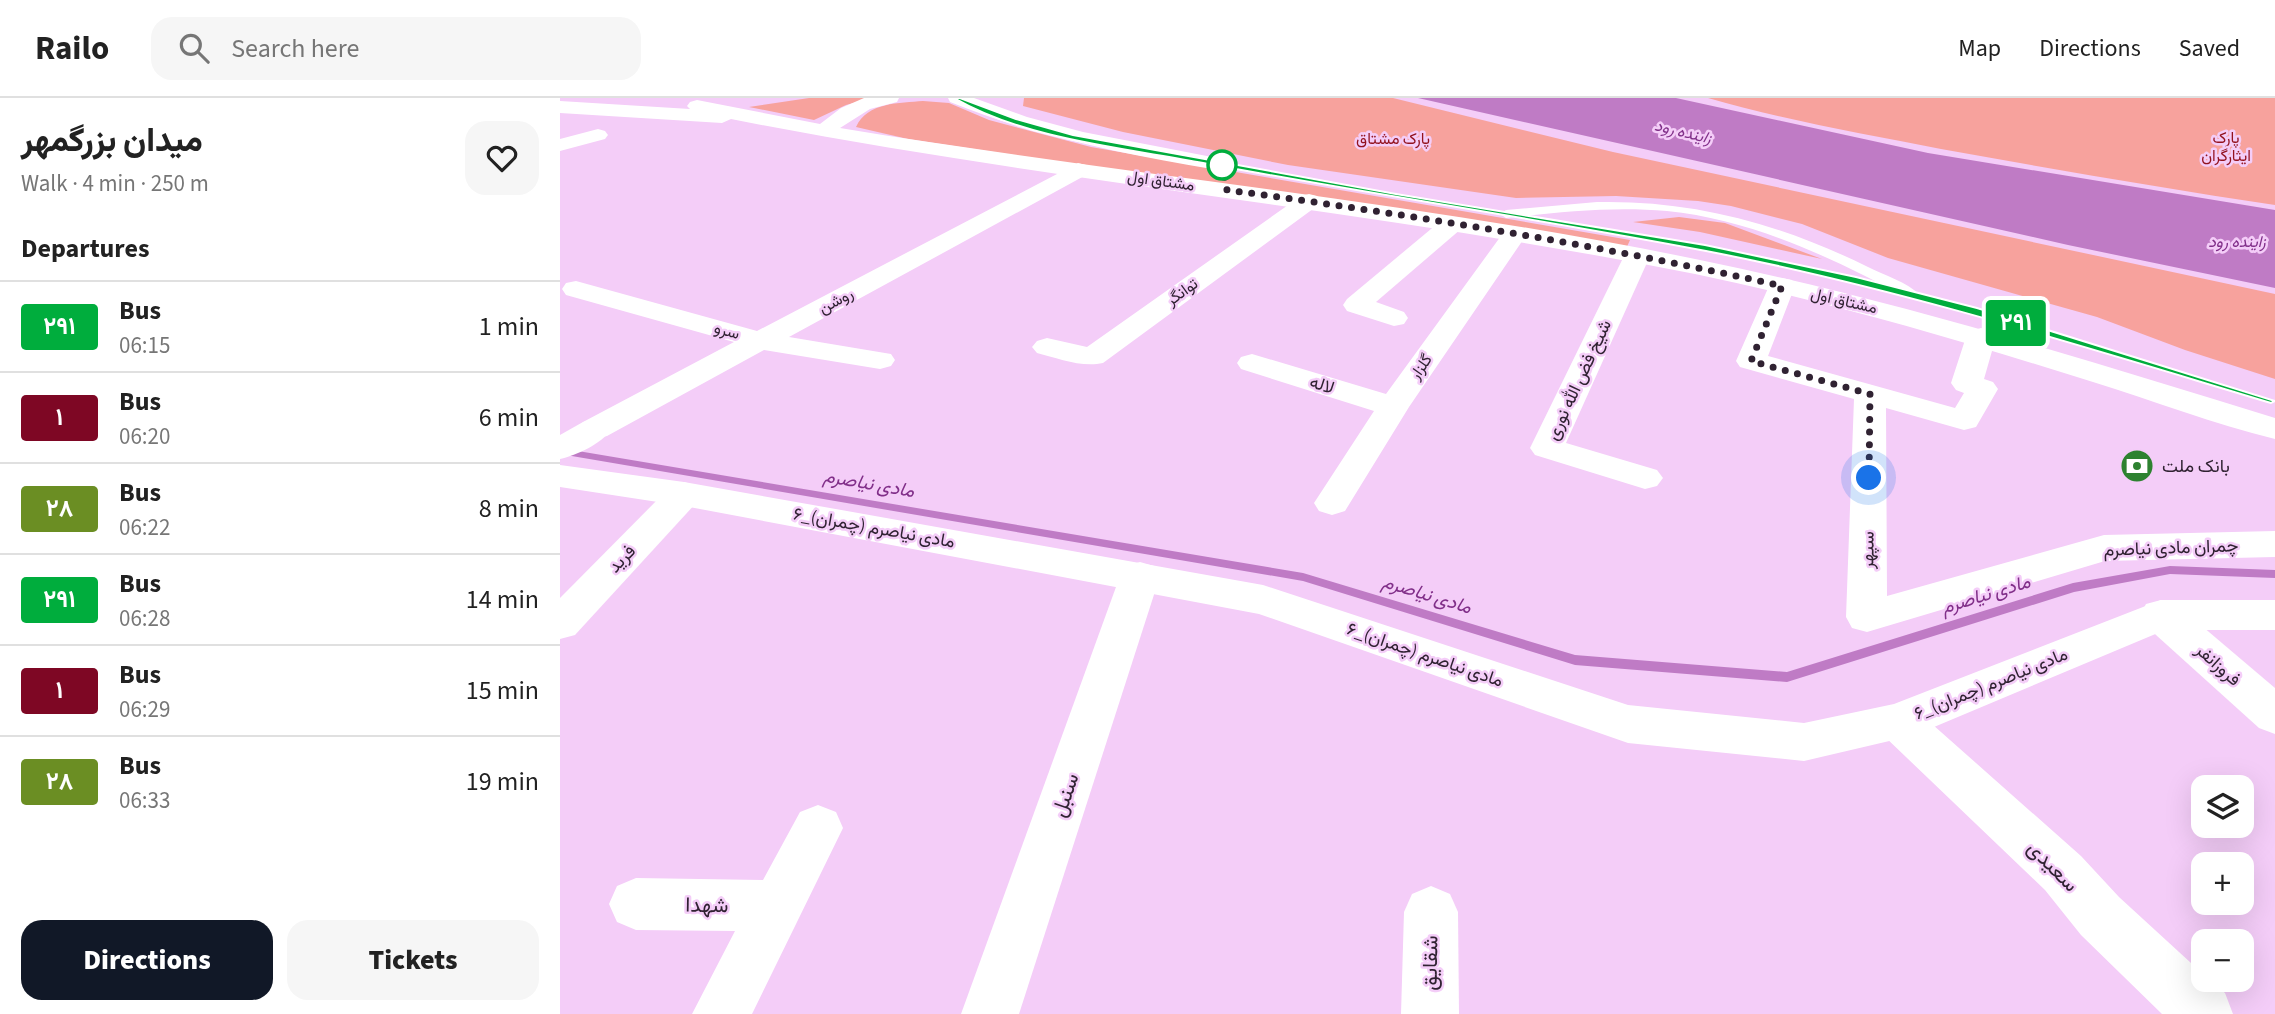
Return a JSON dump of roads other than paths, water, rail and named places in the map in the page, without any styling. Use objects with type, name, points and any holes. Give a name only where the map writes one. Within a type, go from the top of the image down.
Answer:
[{"type":"street","points":[[601,98],[640,103]]},
{"type":"street","points":[[826,129],[843,114],[859,105],[890,98]]},
{"type":"street","name":"مشتاق اول","points":[[963,99],[1013,121],[1072,137],[1240,168]]},
{"type":"street","points":[[560,107],[640,103]]},
{"type":"street","name":"مشتاق اول","points":[[640,103],[757,109],[826,129],[982,159],[1309,201],[1452,224],[1510,224],[1731,253],[1925,298]]},
{"type":"street","points":[[560,107],[757,109]]},
{"type":"street","points":[[560,145],[598,135]]},
{"type":"street","name":"روشن","points":[[560,449],[1077,170]]},
{"type":"street","name":"مشتاق اول","points":[[1266,173],[1510,224],[1637,256],[1867,306],[1981,337],[2275,429]]},
{"type":"street","name":"توانگر","points":[[1047,347],[1092,356],[1309,201]]},
{"type":"street","points":[[1394,318],[1357,305],[1452,224]]},
{"type":"street","name":"گلزار","points":[[1332,503],[1510,224]]},
{"type":"street","name":"شیخ فض الله نوری","points":[[1637,256],[1546,449],[1645,478]]},
{"type":"street","points":[[1782,286],[1751,361],[1964,420],[1982,389],[1967,383],[1981,337]]},
{"type":"street","name":"سرو","points":[[576,289],[762,341],[880,360]]},
{"type":"street","name":"لاله","points":[[1252,363],[1393,407]]},
{"type":"street","name":"سپهر","points":[[1867,617],[1870,394]]},
{"type":"street","points":[[560,419],[594,429]]},
{"type":"street","name":"۶_مادی نیاصرم (چمران)","points":[[560,476],[684,494],[1263,600],[1628,724],[1804,742],[1899,722],[2161,615],[2275,615]]},
{"type":"street","name":"فرید","points":[[560,624],[684,494]]},
{"type":"street","name":"چمران مادی نیاصرم","points":[[1867,617],[2104,548],[2275,544]]},
{"type":"street","name":"سنبل","points":[[990,1014],[1140,576]]},
{"type":"street","name":"فروزانفر","points":[[2161,615],[2275,715]]},
{"type":"street","name":"سعیدی","points":[[1899,722],[2063,873],[2100,916],[2204,1014]]},
{"type":"street","points":[[721,1014],[818,828]]},
{"type":"street","name":"شهدا","points":[[636,904],[777,906]]},
{"type":"street","name":"شقایق","points":[[1430,1014],[1431,912]]},
{"type":"lane","points":[[1510,224],[1617,205],[1688,209],[1757,226],[1835,254],[1925,298]]},
{"type":"water","name":"زاینده رود","points":[[1418,98],[1676,98],[1928,153],[2275,210],[2275,288],[2068,245]]},
{"type":"waterway","name":"مادی نیاصرم","points":[[560,451],[1303,577],[1575,660],[1787,677],[2073,588],[2170,570],[2275,574]]},
{"type":"place","name":"بانک ملت","points":[[2137,466]]},
{"type":"park label","name":"پارک مشتاق","points":[[1393,139]]},
{"type":"park label","name":"پارک ایثارگران","points":[[2226,147]]}]
